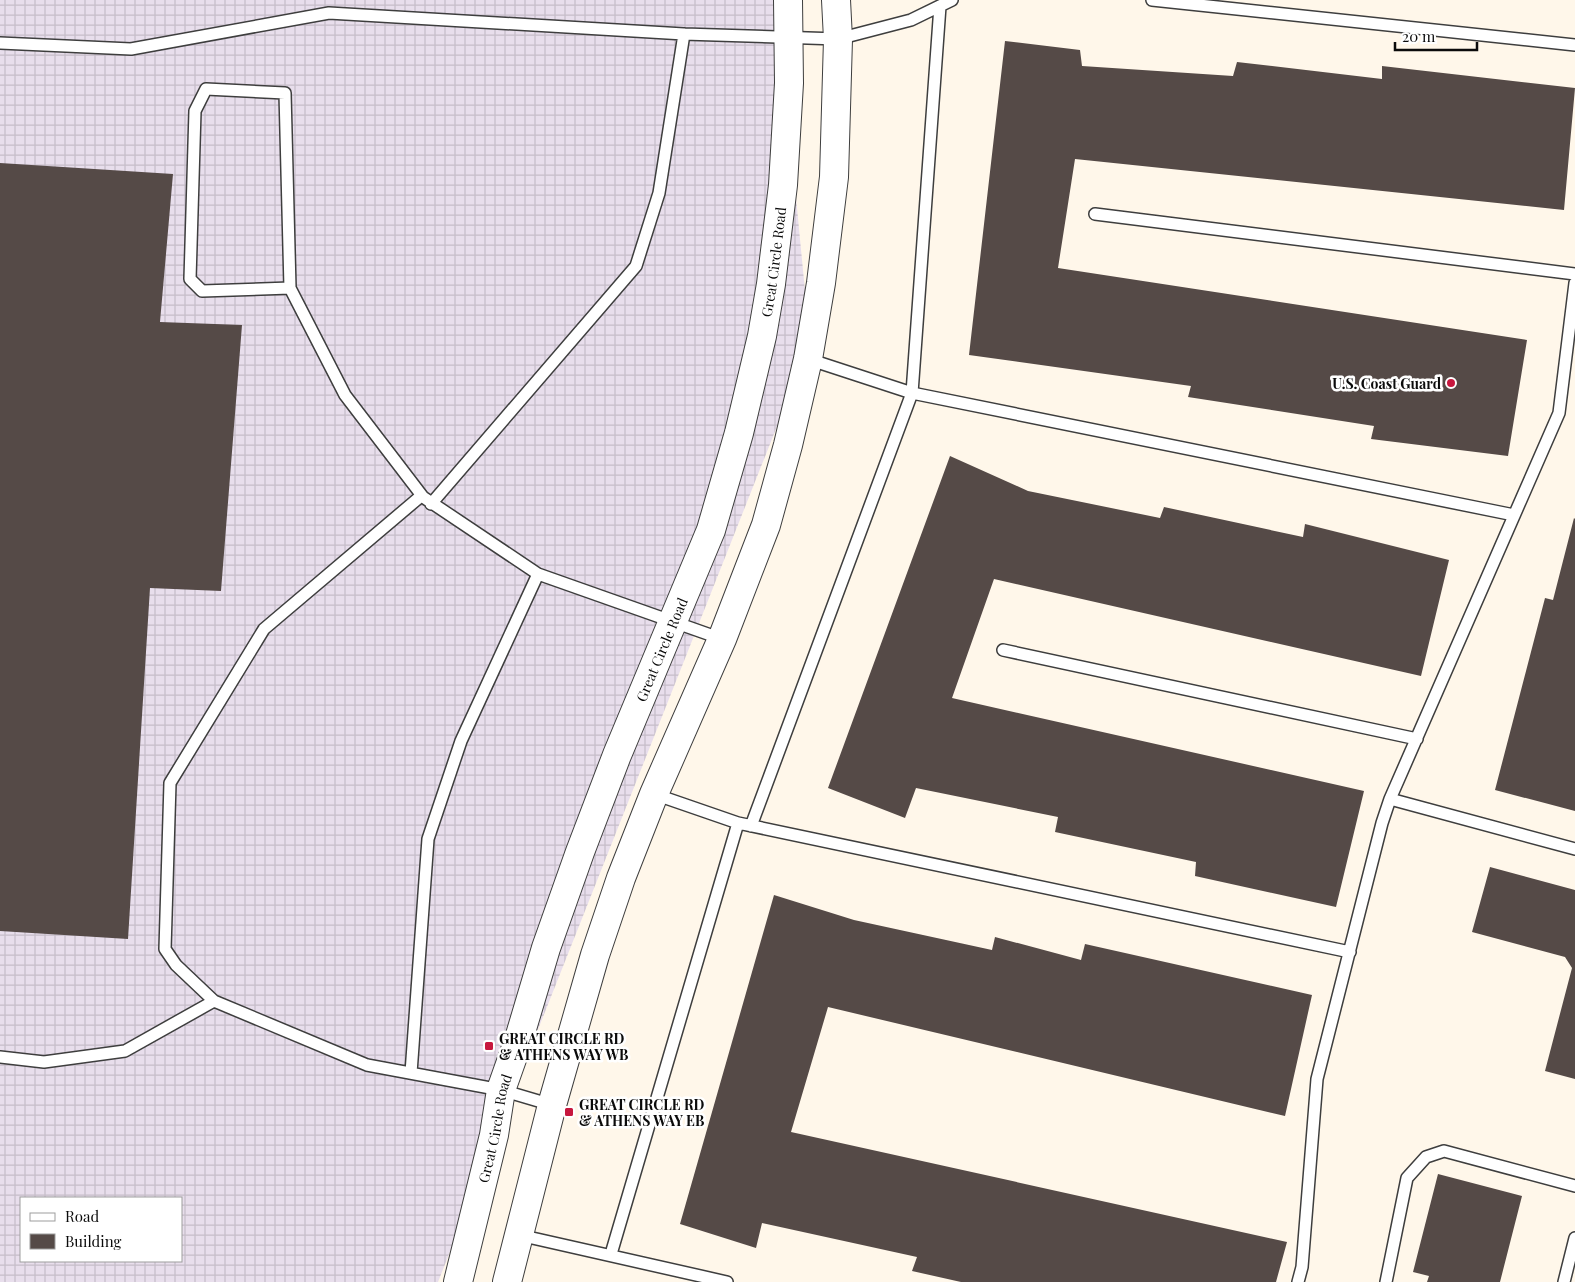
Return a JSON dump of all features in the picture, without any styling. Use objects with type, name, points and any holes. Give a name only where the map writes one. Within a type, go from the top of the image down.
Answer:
[{"type":"street","name":"Great Circle Road","points":[[458,1282],[494,1135],[501,1090],[518,1042],[546,948],[580,852],[711,530],[726,484],[762,336],[771,284],[783,184],[789,83],[788,0]]},
{"type":"street","points":[[507,1282],[552,1105],[595,955],[621,878],[654,794],[722,639],[766,524],[788,445],[808,359],[821,283],[834,177],[838,39],[836,0]]},
{"type":"lane","points":[[0,44],[131,49],[329,13],[684,34],[838,39],[911,20],[952,0]]},
{"type":"lane","points":[[1152,0],[1575,45]]},
{"type":"lane","points":[[751,826],[912,393],[940,6]]},
{"type":"lane","points":[[431,504],[636,266],[659,193],[684,34]]},
{"type":"lane","points":[[290,288],[202,291],[190,279],[195,111],[206,89],[285,93],[290,288],[345,395],[421,496],[538,574],[722,639]]},
{"type":"lane","points":[[1094,214],[1575,274]]},
{"type":"lane","points":[[1298,1282],[1302,1267],[1317,1079],[1382,823],[1390,799],[1559,413],[1575,283]]},
{"type":"lane","points":[[808,359],[912,393],[1514,515]]},
{"type":"lane","points":[[421,496],[264,629],[170,783],[165,949],[176,965],[214,1001],[367,1065],[501,1090],[552,1105]]},
{"type":"lane","points":[[411,1073],[428,839],[461,741],[538,574]]},
{"type":"lane","points":[[1003,650],[1416,740]]},
{"type":"lane","points":[[654,794],[751,826],[1350,952]]},
{"type":"lane","points":[[1390,799],[1575,849]]},
{"type":"lane","points":[[611,1254],[738,823]]},
{"type":"lane","points":[[0,1057],[44,1062],[125,1051],[214,1001]]},
{"type":"lane","points":[[1386,1282],[1407,1178],[1426,1157],[1444,1150],[1575,1186]]},
{"type":"lane","points":[[519,1234],[727,1282]]},
{"type":"lane","points":[[1564,1282],[1575,1238]]},
{"type":"shaded area","points":[[0,0],[777,0],[810,343],[438,1282],[0,1282]]},
{"type":"building","points":[[1005,41],[1080,50],[1082,66],[1233,76],[1237,62],[1382,79],[1382,66],[1575,88],[1564,210],[1075,159],[1058,268],[1527,340],[1508,456],[1371,439],[1374,426],[1188,397],[1191,386],[969,355]]},
{"type":"building","points":[[0,163],[173,174],[160,322],[242,325],[221,591],[150,588],[128,939],[0,931]]},
{"type":"building","points":[[950,456],[1028,491],[1160,518],[1164,507],[1303,537],[1305,524],[1449,560],[1421,676],[994,579],[952,698],[1364,791],[1336,907],[1195,876],[1196,862],[1055,832],[1058,817],[916,788],[905,818],[828,788]]},
{"type":"building","points":[[1574,518],[1575,811],[1495,790],[1545,598],[1553,600]]},
{"type":"building","points":[[1490,867],[1575,890],[1575,1079],[1545,1071],[1572,968],[1565,957],[1472,932]]},
{"type":"building","points":[[774,895],[854,920],[992,950],[995,937],[1081,960],[1085,944],[1312,995],[1285,1116],[828,1007],[791,1132],[1287,1242],[1276,1282],[961,1282],[912,1271],[917,1257],[762,1223],[756,1248],[680,1224]]},
{"type":"building","points":[[1438,1174],[1522,1196],[1500,1282],[1427,1282],[1429,1276],[1413,1272]]},
{"type":"place","name":"U.S. Coast Guard","points":[[1451,383]]},
{"type":"place","name":"GREAT CIRCLE RD & ATHENS WAY WB","points":[[489,1046]]},
{"type":"place","name":"GREAT CIRCLE RD & ATHENS WAY EB","points":[[569,1112]]}]
